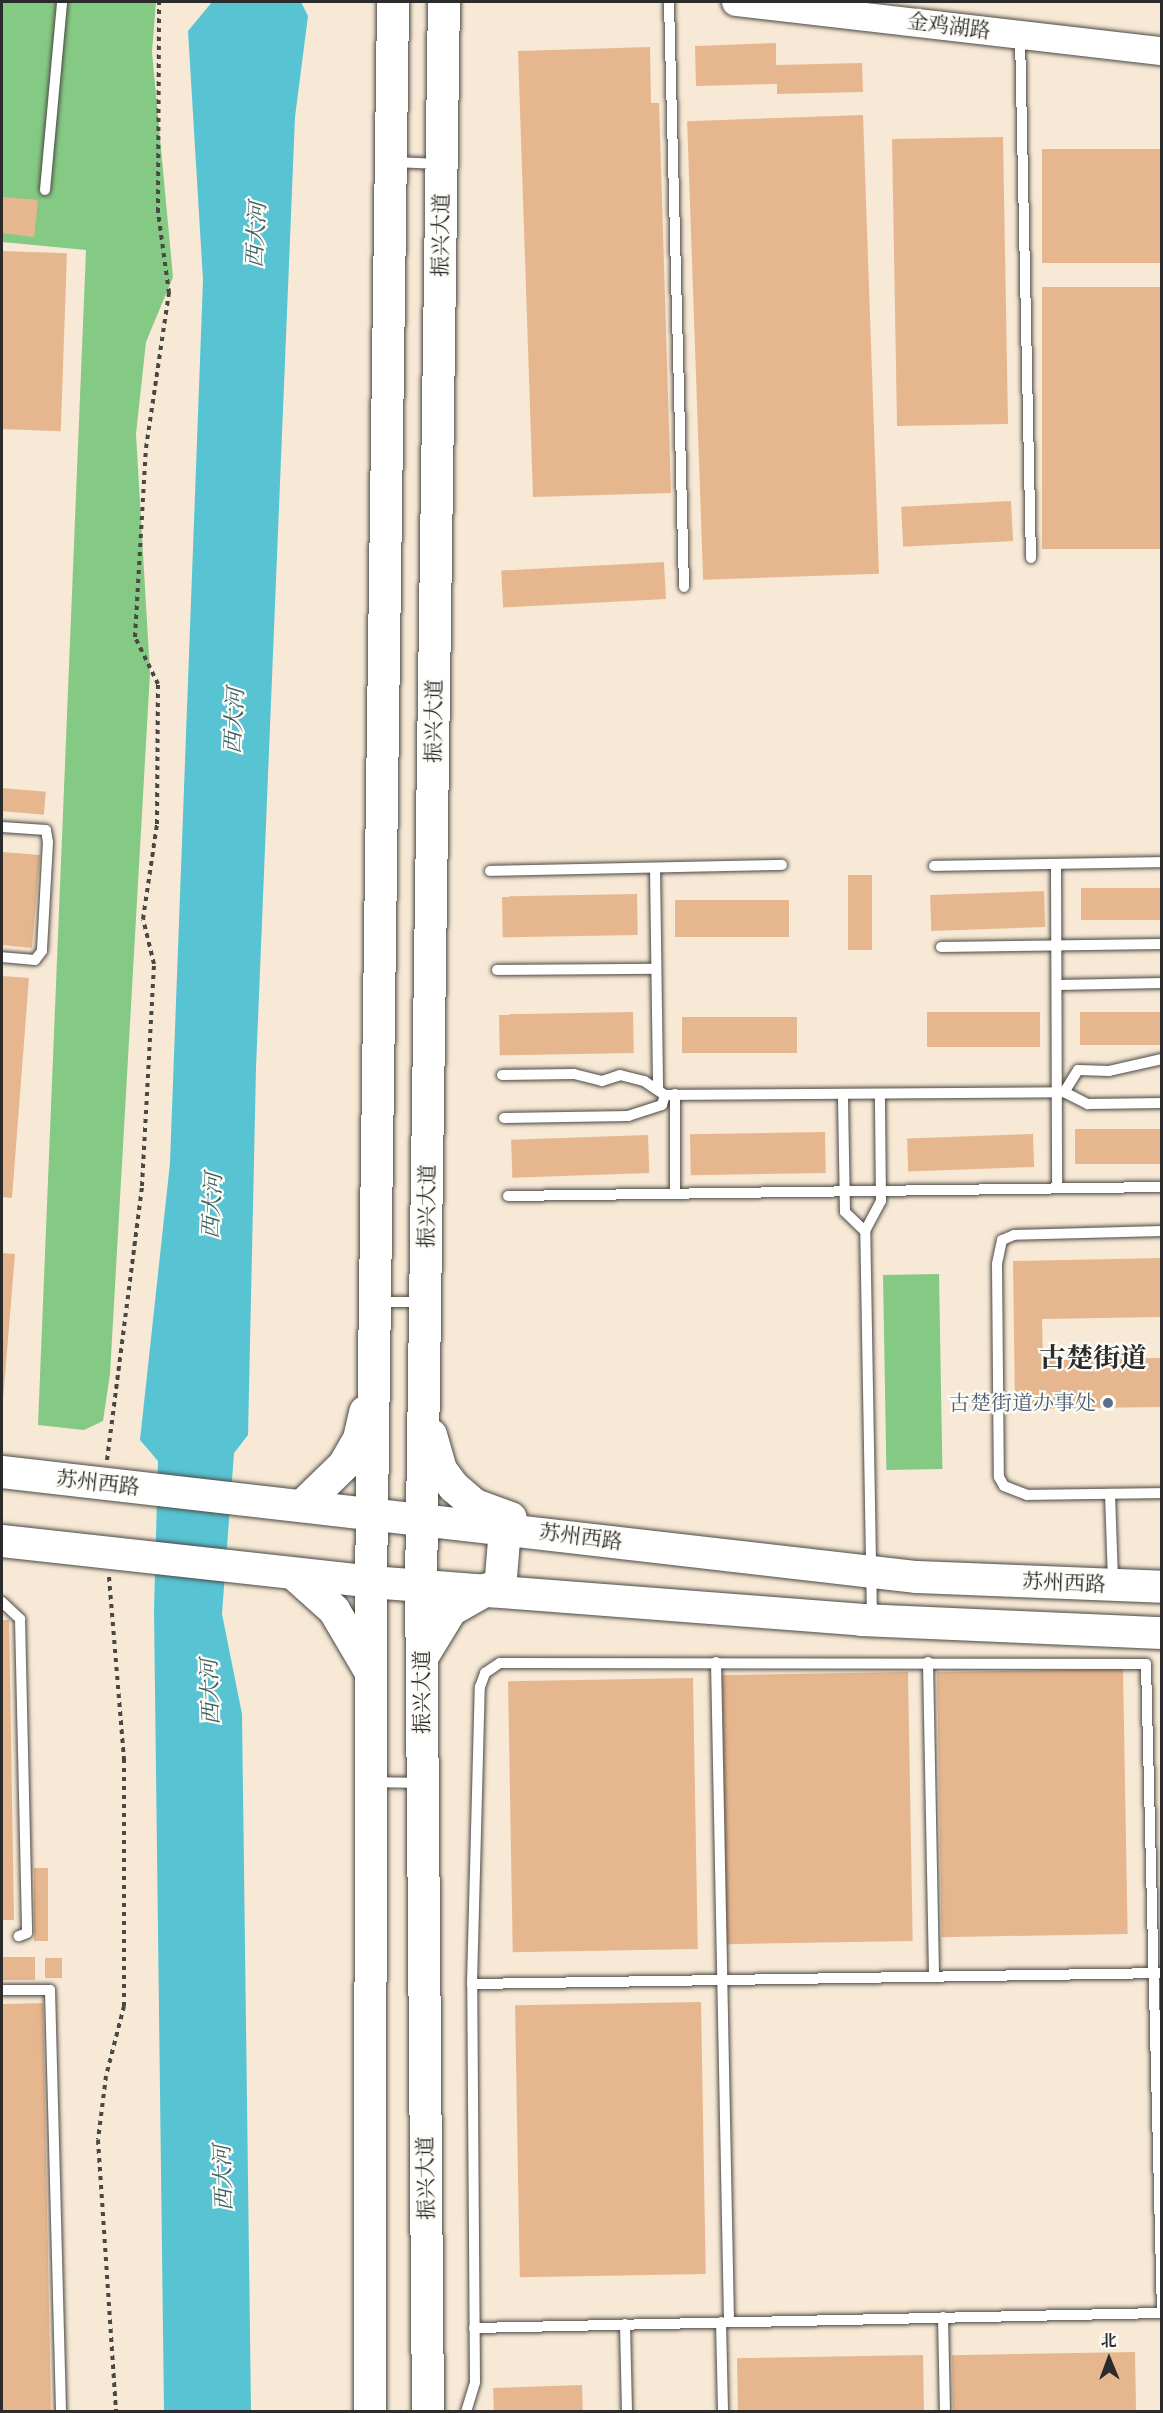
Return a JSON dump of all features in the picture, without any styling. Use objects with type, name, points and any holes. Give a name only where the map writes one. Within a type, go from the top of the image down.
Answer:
[{"type":"main road","points":[[370,2412],[371,1582],[393,2]]},
{"type":"main road","name":"振兴大道","points":[[428,2412],[421,1586],[444,2]]},
{"type":"main road","points":[[292,1504],[327,1485],[359,1439],[375,1364]]},
{"type":"main road","points":[[424,1390],[434,1455],[454,1487],[475,1505],[551,1533]]},
{"type":"main road","name":"苏州西路","points":[[2,1472],[373,1512],[871,1572],[1161,1587]]},
{"type":"main road","points":[[494,1590],[505,1528]]},
{"type":"main road","points":[[2,1541],[282,1573],[421,1586],[872,1621],[1161,1633]]},
{"type":"main road","points":[[282,1573],[334,1610],[372,1674]]},
{"type":"main road","points":[[422,1660],[451,1610],[494,1590]]},
{"type":"street","name":"金鸡湖路","points":[[736,2],[1161,51]]},
{"type":"lane","points":[[45,190],[62,2]]},
{"type":"lane","points":[[669,2],[684,587]]},
{"type":"lane","points":[[1020,34],[1031,558]]},
{"type":"lane","points":[[391,162],[442,164]]},
{"type":"lane","points":[[2,827],[46,830],[48,842],[42,951],[35,960],[2,957]]},
{"type":"lane","points":[[934,866],[1161,862]]},
{"type":"lane","points":[[1056,864],[1060,1092],[1057,1188]]},
{"type":"lane","points":[[490,871],[782,865]]},
{"type":"lane","points":[[655,868],[656,969],[675,1193]]},
{"type":"lane","points":[[941,947],[1161,944]]},
{"type":"lane","points":[[497,970],[656,969]]},
{"type":"lane","points":[[1057,985],[1161,983]]},
{"type":"lane","points":[[1060,1092],[1078,1070],[1109,1071],[1161,1059]]},
{"type":"lane","points":[[502,1075],[574,1074],[602,1081],[620,1075],[666,1092],[843,1098],[1060,1092],[1088,1104],[1161,1103]]},
{"type":"lane","points":[[504,1118],[629,1116],[662,1106],[666,1092]]},
{"type":"lane","points":[[872,1621],[865,1231],[877,1214],[880,1191],[880,1097]]},
{"type":"lane","points":[[843,1098],[845,1212],[865,1231]]},
{"type":"lane","points":[[508,1196],[1161,1187]]},
{"type":"lane","points":[[1161,1231],[1014,1234],[998,1248],[999,1477],[1027,1495],[1161,1493]]},
{"type":"lane","points":[[376,1302],[425,1302]]},
{"type":"lane","points":[[1110,1494],[1113,1585]]},
{"type":"lane","points":[[2,1602],[20,1619],[27,1933],[20,1936]]},
{"type":"lane","points":[[716,1662],[722,1980],[725,2322],[723,2412]]},
{"type":"lane","points":[[928,1662],[934,1977]]},
{"type":"lane","points":[[466,2412],[475,2382],[474,2328],[472,1984],[480,1687],[486,1672],[500,1663],[1146,1664],[1156,1973],[1161,2313],[474,2328]]},
{"type":"lane","points":[[371,1782],[423,1784]]},
{"type":"lane","points":[[472,1984],[1156,1973]]},
{"type":"lane","points":[[2,1990],[50,1990],[61,2412]]},
{"type":"lane","points":[[943,2316],[945,2412]]},
{"type":"lane","points":[[625,2324],[627,2412]]},
{"type":"path","points":[[114,1485],[142,1186],[154,964],[143,919],[157,824],[158,684],[135,637],[146,448],[169,293],[158,212],[159,2]]},
{"type":"path","points":[[110,1554],[124,1759],[124,2006],[106,2076],[98,2140],[116,2412]]},
{"type":"green space","points":[[2,2],[156,2],[152,52],[173,277],[146,342],[136,434],[150,673],[110,1374],[103,1421],[84,1430],[38,1425],[86,250],[2,242]]},
{"type":"green space","points":[[939,1274],[942,1469],[886,1470],[883,1275]]},
{"type":"water","name":"西大河","points":[[212,2],[301,2],[308,16],[295,117],[256,1068],[248,1435],[234,1453],[222,1614],[242,1714],[251,2411],[164,2411],[154,1610],[158,1461],[140,1440],[170,1163],[203,280],[188,31]]},
{"type":"building","points":[[776,43],[776,65],[862,63],[863,92],[777,94],[777,84],[696,86],[695,46]]},
{"type":"building","points":[[650,47],[651,103],[659,103],[671,493],[533,497],[518,51]]},
{"type":"building","points":[[863,115],[879,574],[703,580],[687,121]]},
{"type":"building","points":[[1003,137],[1008,424],[897,426],[892,139]]},
{"type":"building","points":[[1042,149],[1162,149],[1162,263],[1042,263]]},
{"type":"building","points":[[2,197],[38,200],[34,237],[2,233]]},
{"type":"building","points":[[2,251],[67,253],[61,431],[2,429]]},
{"type":"building","points":[[1042,287],[1162,287],[1162,549],[1042,549]]},
{"type":"building","points":[[1011,501],[1013,541],[903,547],[901,507]]},
{"type":"building","points":[[664,562],[666,599],[503,607],[501,571]]},
{"type":"building","points":[[2,788],[46,792],[44,815],[2,811]]},
{"type":"building","points":[[2,852],[40,855],[32,948],[2,945]]},
{"type":"building","points":[[848,875],[872,875],[872,950],[848,950]]},
{"type":"building","points":[[1081,888],[1162,888],[1162,920],[1081,920]]},
{"type":"building","points":[[1044,891],[1045,927],[931,931],[930,895]]},
{"type":"building","points":[[637,894],[638,935],[503,937],[502,896]]},
{"type":"building","points":[[675,900],[789,900],[789,937],[675,937]]},
{"type":"building","points":[[2,976],[29,978],[12,1198],[2,1197]]},
{"type":"building","points":[[633,1012],[634,1053],[500,1055],[499,1014]]},
{"type":"building","points":[[927,1012],[1040,1012],[1040,1047],[927,1047]]},
{"type":"building","points":[[1080,1012],[1162,1012],[1162,1045],[1080,1045]]},
{"type":"building","points":[[682,1017],[797,1017],[797,1053],[682,1053]]},
{"type":"building","points":[[1075,1129],[1162,1129],[1162,1164],[1075,1164]]},
{"type":"building","points":[[825,1132],[826,1173],[691,1175],[690,1134]]},
{"type":"building","points":[[1033,1134],[1034,1167],[908,1171],[907,1138]]},
{"type":"building","points":[[648,1135],[649,1173],[512,1178],[511,1140]]},
{"type":"building","points":[[2,1253],[15,1254],[3,1400],[2,1400]]},
{"type":"building","points":[[1162,1258],[1162,1317],[1042,1319],[1043,1360],[1162,1358],[1162,1407],[1015,1409],[1013,1261]]},
{"type":"building","points":[[2,1620],[9,1620],[14,1920],[2,1920]]},
{"type":"building","points":[[1123,1669],[1128,1934],[942,1937],[937,1672]]},
{"type":"building","points":[[908,1672],[913,1941],[727,1944],[722,1675]]},
{"type":"building","points":[[693,1678],[698,1949],[513,1952],[508,1681]]},
{"type":"building","points":[[34,1868],[48,1868],[48,1941],[34,1941]]},
{"type":"building","points":[[2,1957],[35,1957],[35,1980],[2,1980]]},
{"type":"building","points":[[45,1958],[62,1958],[62,1978],[45,1978]]},
{"type":"building","points":[[701,2002],[706,2274],[520,2277],[515,2005]]},
{"type":"building","points":[[43,2003],[51,2412],[2,2412],[2,2004]]},
{"type":"building","points":[[1135,2352],[1136,2412],[953,2412],[952,2355]]},
{"type":"building","points":[[923,2355],[924,2412],[738,2412],[737,2358]]},
{"type":"building","points":[[582,2385],[583,2412],[494,2412],[493,2388]]},
{"type":"place","name":"古楚街道办事处","points":[[1108,1403]]},
{"type":"district","name":"古楚街道","points":[[1093,1359]]}]
